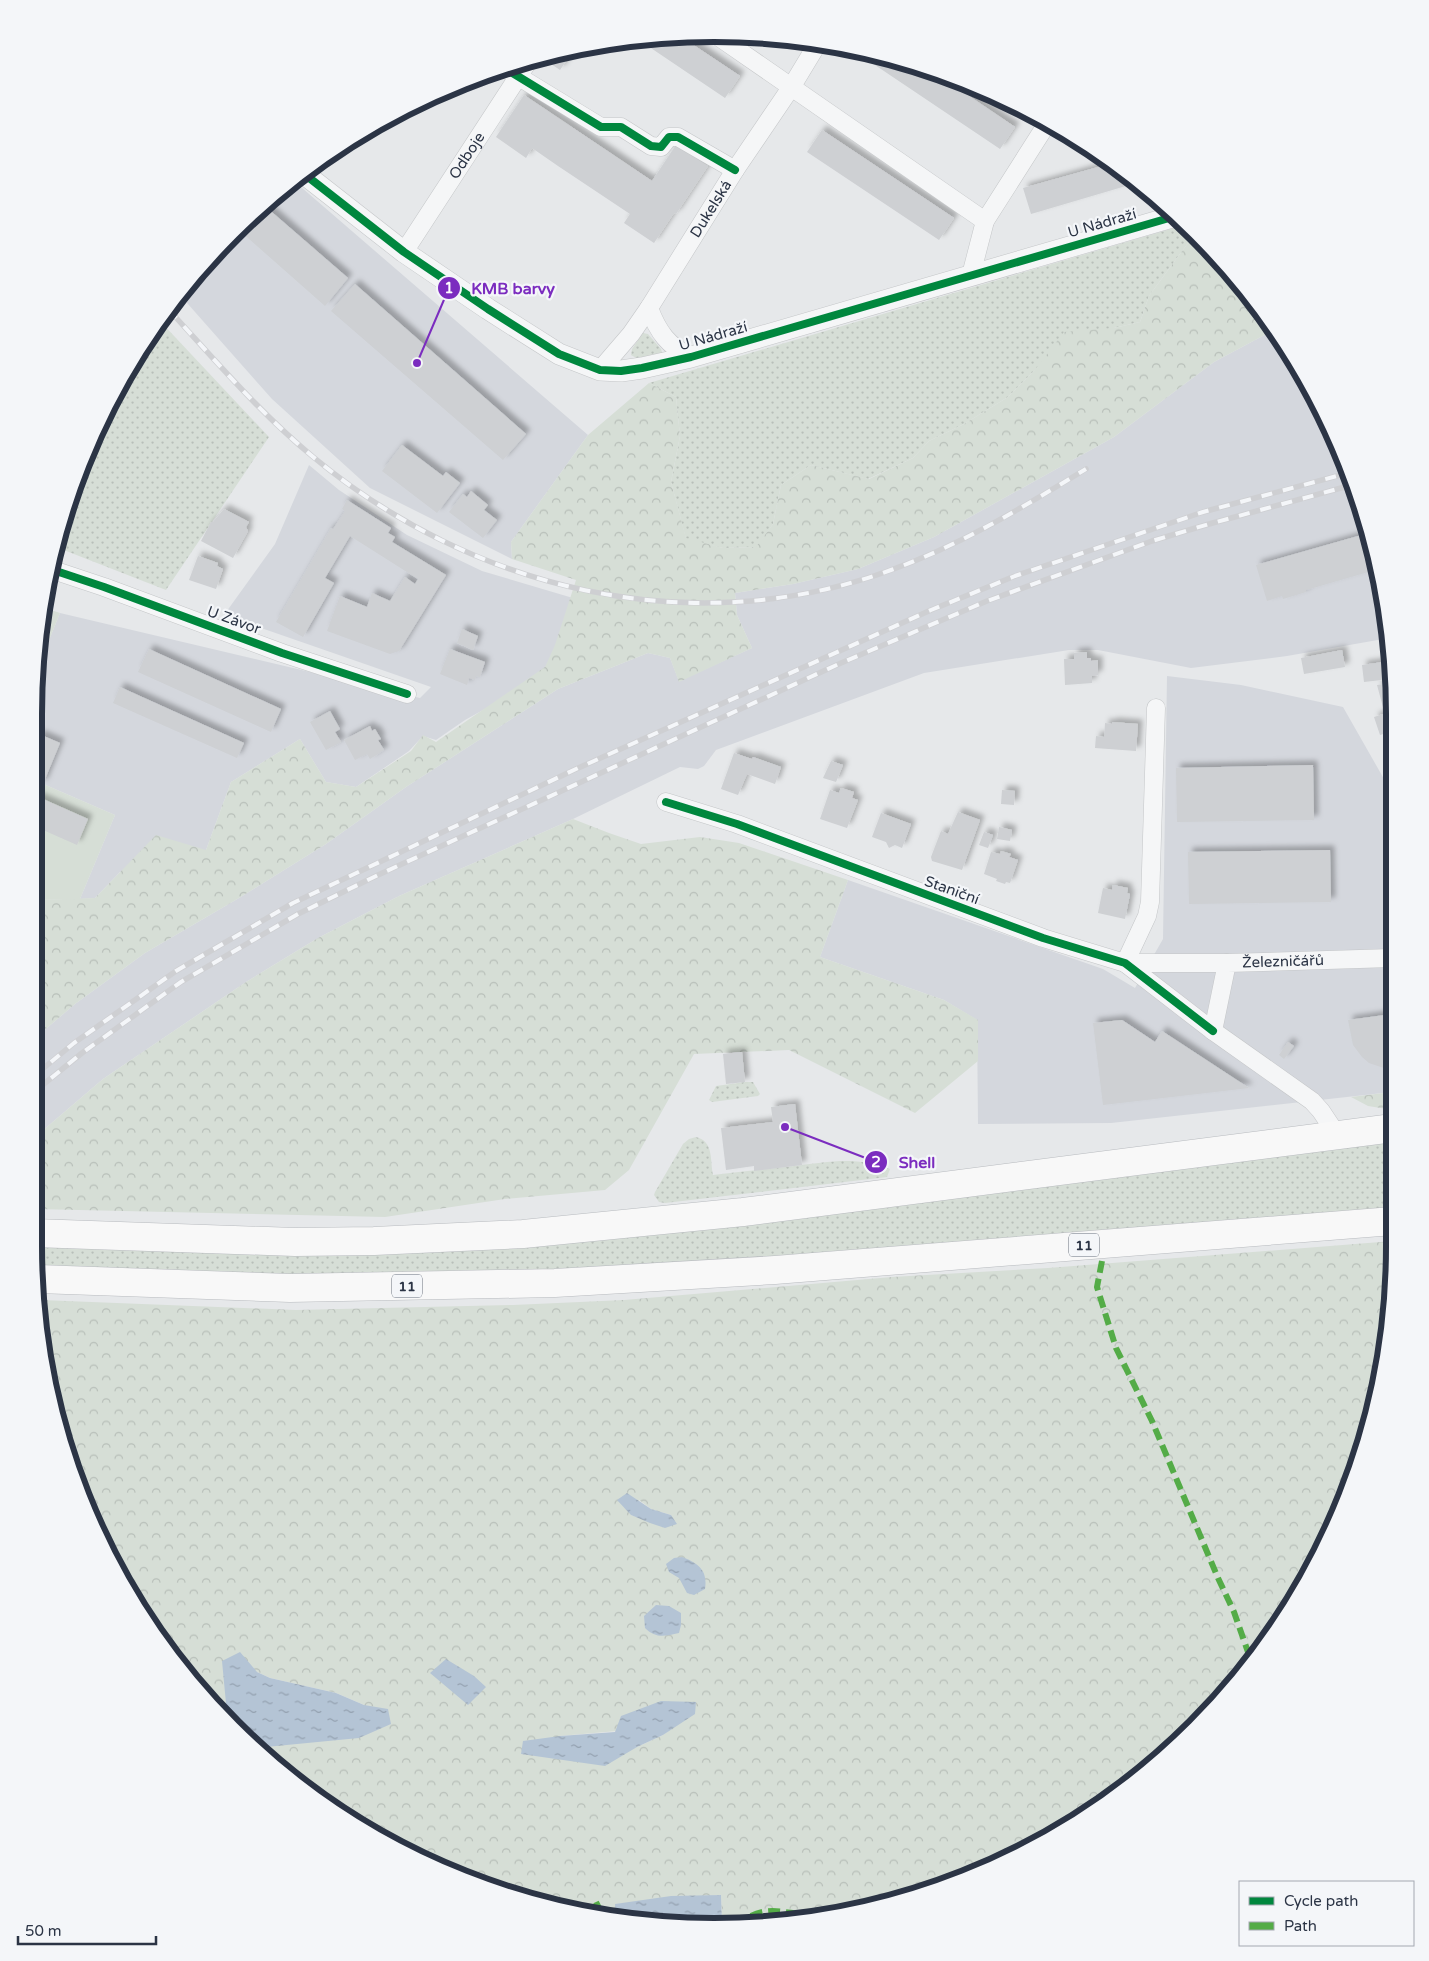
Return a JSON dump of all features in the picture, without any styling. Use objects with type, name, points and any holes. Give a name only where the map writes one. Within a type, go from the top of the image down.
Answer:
[{"type":"highway","points":[[42,1233],[295,1242],[384,1241],[523,1234],[742,1212],[1386,1129]]},
{"type":"highway","name":"11","points":[[44,1279],[290,1288],[555,1283],[775,1270],[1386,1222]]},
{"type":"street","points":[[727,43],[985,221]]},
{"type":"street","name":"Dukelská","points":[[600,370],[631,334],[649,308],[735,170],[792,86],[814,50]]},
{"type":"street","name":"Odboje","points":[[404,252],[511,74]]},
{"type":"street","points":[[513,74],[601,127],[621,127],[651,146],[661,147],[669,137],[678,137],[735,170]]},
{"type":"street","points":[[971,275],[985,221],[1043,129]]},
{"type":"street","name":"U Nádraží","points":[[309,178],[404,252],[488,309],[559,354],[600,370],[642,368],[691,357],[1168,218]]},
{"type":"street","points":[[649,308],[660,333],[669,344],[691,357]]},
{"type":"street","name":"U Závor","points":[[58,572],[282,653],[407,694]]},
{"type":"street","points":[[1125,963],[1147,916],[1150,902],[1156,708]]},
{"type":"street","name":"Staniční","points":[[666,802],[737,824],[1043,938],[1125,963],[1227,963]]},
{"type":"street","name":"Železničářů","points":[[1213,1031],[1227,963],[1386,958]]},
{"type":"street","name":"Staniční","points":[[1125,963],[1213,1031]]},
{"type":"street","points":[[1213,1031],[1312,1101],[1337,1135]]},
{"type":"shaded area","points":[[299,186],[588,435],[511,542],[512,559],[370,488],[272,399],[185,300],[239,239]]},
{"type":"shaded area","points":[[1268,333],[1273,341],[1317,417],[1351,498],[1374,583],[1382,639],[1287,656],[1191,668],[1098,650],[1069,650],[924,673],[716,750],[704,766],[698,769],[680,767],[573,819],[399,896],[318,938],[246,982],[103,1079],[42,1131],[42,1032],[75,1004],[145,953],[326,844],[406,787],[558,689],[648,653],[670,658],[679,681],[752,648],[737,615],[735,593],[793,584],[858,569],[934,537],[1114,437],[1214,362]]},
{"type":"shaded area","points":[[309,465],[339,490],[407,535],[482,571],[583,601],[561,667],[465,720],[436,740],[423,736],[409,751],[356,787],[326,782],[300,739],[231,782],[206,850],[120,872],[95,898],[80,899],[115,815],[42,783],[42,714],[46,647],[60,613],[420,698],[431,687],[224,615],[275,544]]},
{"type":"shaded area","points":[[1167,676],[1241,685],[1343,707],[1384,779],[1386,778],[1386,1093],[1111,1123],[978,1124],[977,1020],[944,1000],[820,957],[848,880],[1103,969],[1135,988],[1163,939]]},
{"type":"green space","points":[[1177,227],[1193,242],[1188,243],[1149,296],[1140,322],[1114,328],[1034,371],[1008,397],[964,424],[929,441],[913,458],[868,479],[811,465],[781,485],[773,524],[757,547],[723,548],[686,539],[671,482],[680,436],[676,397],[649,383]]},
{"type":"green space","points":[[1193,242],[1220,271],[1248,305],[1268,333],[1214,362],[1114,437],[934,537],[858,569],[793,584],[735,593],[737,615],[752,648],[679,682],[670,658],[648,653],[558,689],[406,787],[326,844],[145,953],[75,1004],[42,1032],[42,900],[95,898],[156,835],[206,850],[231,782],[300,739],[326,782],[356,787],[411,751],[423,735],[436,742],[545,667],[555,645],[576,580],[512,559],[511,542],[588,435],[649,383],[676,397],[680,436],[671,482],[686,538],[723,548],[756,547],[773,524],[781,485],[811,465],[869,479],[913,458],[929,441],[964,424],[1008,397],[1034,371],[1064,332],[1114,328],[1140,322],[1149,296],[1188,243]]},
{"type":"green space","points":[[166,327],[269,437],[166,590],[63,550],[78,498],[112,417],[133,378]]},
{"type":"green space","points":[[643,333],[648,334],[661,349],[662,353],[638,359],[631,355],[632,349]]},
{"type":"green space","points":[[51,610],[60,613],[46,647]]},
{"type":"green space","points":[[42,783],[115,815],[80,899],[42,900]]},
{"type":"green space","points":[[573,819],[641,844],[700,837],[739,843],[848,880],[820,957],[944,1000],[978,1020],[978,1061],[915,1113],[789,1050],[694,1054],[629,1170],[605,1190],[505,1199],[385,1217],[42,1209],[42,1131],[103,1079],[246,982],[318,938],[399,896]]},
{"type":"green space","points":[[753,1082],[760,1094],[758,1096],[712,1102],[709,1100],[716,1086]]},
{"type":"green space","points":[[1386,1093],[1386,1109],[1368,1106],[1351,1097]]},
{"type":"green space","points":[[696,1137],[702,1139],[708,1147],[713,1175],[842,1161],[866,1162],[890,1169],[887,1177],[665,1203],[659,1202],[654,1195],[655,1192],[683,1144],[689,1139]]},
{"type":"green space","points":[[1386,1140],[1386,1211],[659,1266],[404,1277],[190,1273],[43,1265],[42,1247],[195,1251]]},
{"type":"green space","points":[[1386,1242],[1385,1290],[1381,1334],[1374,1378],[1351,1463],[1317,1544],[1296,1582],[1248,1656],[1220,1690],[1158,1752],[1124,1780],[1088,1805],[1012,1849],[931,1883],[888,1896],[846,1906],[758,1917],[722,1918],[721,1895],[616,1904],[616,1911],[541,1896],[498,1883],[417,1849],[378,1828],[305,1780],[271,1752],[265,1747],[364,1705],[336,1693],[270,1678],[257,1672],[226,1691],[227,1709],[181,1656],[156,1620],[112,1544],[78,1463],[55,1378],[45,1300],[296,1310],[513,1305],[624,1300],[892,1277],[1048,1268]],"holes":[[[639,1500],[651,1509],[671,1515],[665,1527],[631,1515]],[[675,1726],[663,1735],[637,1747],[559,1758],[521,1754],[560,1736]]]},
{"type":"water","points":[[627,1493],[651,1509],[671,1515],[677,1524],[665,1528],[631,1515],[617,1500]]},
{"type":"water","points":[[682,1557],[701,1568],[705,1577],[705,1589],[694,1595],[687,1593],[679,1578],[669,1572],[666,1564],[674,1558]]},
{"type":"water","points":[[656,1605],[669,1606],[681,1613],[679,1633],[665,1636],[657,1635],[645,1628],[644,1616]]},
{"type":"water","points":[[240,1652],[257,1672],[270,1678],[336,1693],[364,1705],[388,1709],[391,1724],[359,1738],[266,1747],[226,1709],[222,1661]]},
{"type":"water","points":[[446,1659],[474,1676],[486,1687],[468,1705],[430,1673]]},
{"type":"water","points":[[661,1701],[696,1702],[695,1714],[663,1735],[637,1747],[605,1766],[521,1754],[523,1741],[615,1732],[621,1716]]},
{"type":"water","points":[[721,1895],[722,1918],[671,1917],[616,1911],[615,1904],[671,1896]]},
{"type":"building","points":[[691,43],[740,76],[725,98],[648,46]]},
{"type":"building","points":[[568,59],[560,70],[549,63]]},
{"type":"building","points":[[869,61],[931,78],[958,89],[1015,127],[1000,149]]},
{"type":"building","points":[[524,95],[652,181],[676,145],[708,166],[654,243],[624,223],[630,214],[532,148],[526,158],[496,137]]},
{"type":"building","points":[[822,130],[954,218],[939,240],[807,152]]},
{"type":"building","points":[[1102,166],[1129,185],[1031,214],[1023,188]]},
{"type":"building","points":[[270,210],[348,278],[325,306],[244,234]]},
{"type":"building","points":[[355,284],[526,434],[503,460],[331,311]]},
{"type":"building","points":[[402,445],[443,476],[446,472],[460,483],[437,513],[382,471]]},
{"type":"building","points":[[471,491],[488,505],[484,510],[497,520],[483,538],[449,512],[463,494],[467,497]]},
{"type":"building","points":[[347,500],[391,528],[388,533],[395,537],[392,542],[446,575],[399,651],[390,654],[327,631],[340,596],[367,607],[372,593],[390,601],[405,577],[415,584],[418,579],[350,536],[325,578],[334,583],[303,637],[276,622],[331,528],[333,529],[345,511],[342,509]]},
{"type":"building","points":[[224,509],[249,522],[246,527],[248,531],[233,558],[201,541],[211,522]]},
{"type":"building","points":[[1362,535],[1371,571],[1306,590],[1306,592],[1283,599],[1282,596],[1267,601],[1256,565]]},
{"type":"building","points":[[198,556],[218,563],[217,566],[223,569],[216,589],[189,580]]},
{"type":"building","points":[[462,629],[478,636],[473,650],[457,643]]},
{"type":"building","points":[[149,649],[281,709],[271,732],[138,672]]},
{"type":"building","points":[[450,649],[485,662],[480,677],[476,676],[475,680],[469,678],[467,685],[440,674]]},
{"type":"building","points":[[1342,650],[1345,667],[1304,674],[1301,658]]},
{"type":"building","points":[[1087,652],[1087,658],[1091,658],[1091,661],[1098,660],[1098,675],[1092,676],[1092,683],[1065,685],[1064,659],[1074,659],[1074,653]]},
{"type":"building","points":[[1384,662],[1385,680],[1364,682],[1362,665]]},
{"type":"building","points":[[1385,684],[1386,710],[1384,711],[1377,685]]},
{"type":"building","points":[[120,687],[244,743],[237,758],[113,703]]},
{"type":"building","points":[[330,711],[340,729],[335,732],[341,742],[326,750],[310,722]]},
{"type":"building","points":[[1386,713],[1386,733],[1380,735],[1374,717]]},
{"type":"building","points":[[1112,722],[1138,724],[1136,751],[1095,748],[1096,736],[1104,737],[1105,723],[1112,724]]},
{"type":"building","points":[[370,726],[372,731],[375,729],[381,739],[378,740],[384,750],[370,759],[367,754],[355,760],[344,740]]},
{"type":"building","points":[[42,735],[60,743],[42,784]]},
{"type":"building","points":[[734,753],[752,759],[753,757],[781,767],[775,784],[747,774],[738,795],[721,789]]},
{"type":"building","points":[[831,761],[843,765],[836,782],[823,778]]},
{"type":"building","points":[[1313,765],[1314,820],[1177,822],[1176,768]]},
{"type":"building","points":[[841,788],[854,792],[852,798],[858,800],[847,828],[820,819],[830,790],[839,793]]},
{"type":"building","points":[[1002,790],[1015,791],[1014,805],[1001,804]]},
{"type":"building","points":[[42,799],[88,819],[77,845],[42,830]]},
{"type":"building","points":[[958,812],[980,820],[962,870],[932,861],[931,857],[941,831],[948,834]]},
{"type":"building","points":[[881,813],[911,824],[902,848],[895,845],[889,848],[886,842],[872,837]]},
{"type":"building","points":[[999,827],[1012,830],[1010,841],[997,839]]},
{"type":"building","points":[[984,832],[993,835],[988,848],[979,845]]},
{"type":"building","points":[[1330,850],[1331,902],[1189,904],[1188,852]]},
{"type":"building","points":[[1001,851],[1011,854],[1009,857],[1018,860],[1010,883],[1006,882],[1005,884],[984,874],[991,852],[1000,854]]},
{"type":"building","points":[[1113,885],[1128,888],[1127,893],[1130,894],[1125,919],[1098,913],[1103,888],[1112,890]]},
{"type":"building","points":[[1386,1015],[1386,1069],[1369,1063],[1362,1057],[1353,1045],[1348,1020]]},
{"type":"building","points":[[1122,1020],[1155,1042],[1162,1031],[1249,1088],[1103,1105],[1093,1023]]},
{"type":"building","points":[[1288,1042],[1294,1046],[1284,1059],[1279,1055]]},
{"type":"building","points":[[742,1052],[745,1082],[726,1084],[723,1054]]},
{"type":"building","points":[[795,1104],[802,1165],[754,1171],[754,1166],[726,1170],[721,1128],[773,1122],[771,1107]]},
{"type":"railway","points":[[174,315],[274,422],[312,456],[375,502],[442,541],[513,570],[587,591],[662,601],[739,602],[815,592],[891,570],[942,549],[1015,511],[1086,469]]},
{"type":"railway","points":[[42,1069],[74,1043],[176,971],[293,903],[576,769],[931,610],[1015,576],[1203,512],[1342,475]]},
{"type":"railway","points":[[42,1086],[82,1053],[181,982],[298,914],[378,875],[841,663],[987,601],[1152,541],[1347,486]]},
{"type":"marked path","points":[[1102,1261],[1097,1287],[1116,1348],[1152,1421],[1234,1612],[1250,1654]]},
{"type":"marked path","points":[[596,1902],[599,1909]]},
{"type":"marked path","points":[[749,1917],[767,1911],[795,1914]]},
{"type":"cycle path","points":[[513,73],[601,127],[621,127],[651,146],[661,147],[669,137],[678,137],[735,170]]},
{"type":"cycle path","points":[[309,178],[404,252],[559,354],[600,370],[621,371],[691,357],[1168,218]]},
{"type":"cycle path","points":[[58,572],[282,653],[407,694]]},
{"type":"cycle path","points":[[666,802],[737,824],[1043,938],[1125,963],[1213,1031]]},
{"type":"place","name":"KMB barvy","points":[[417,363]]},
{"type":"place","name":"Shell","points":[[785,1127]]}]
